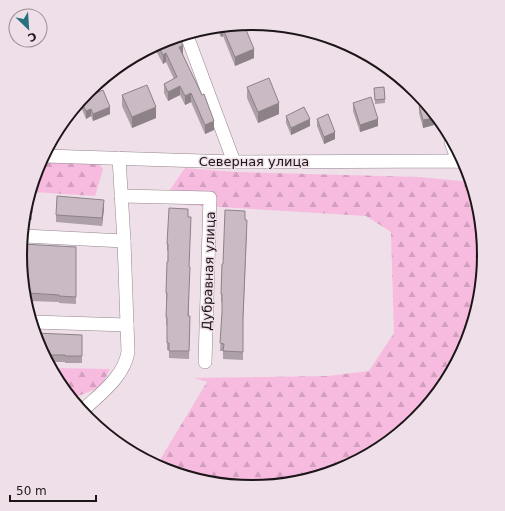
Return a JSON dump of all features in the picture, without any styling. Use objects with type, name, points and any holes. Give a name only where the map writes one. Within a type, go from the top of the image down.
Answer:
[{"type":"street","points":[[188,40],[234,162]]},
{"type":"street","name":"Северная улица","points":[[50,156],[234,162],[458,162]]},
{"type":"street","points":[[86,407],[113,382],[122,370],[128,352],[119,158]]},
{"type":"street","name":"Дубравная улица","points":[[121,196],[210,198],[205,362]]},
{"type":"street","points":[[28,236],[124,241]]},
{"type":"street","points":[[37,322],[127,326]]},
{"type":"green space","points":[[49,157],[97,161],[103,169],[95,196],[36,192]]},
{"type":"green space","points":[[185,168],[236,172],[419,177],[465,182],[474,212],[476,226],[478,241],[478,270],[474,299],[466,328],[455,355],[440,381],[412,415],[390,434],[378,443],[352,458],[325,469],[296,477],[282,479],[267,481],[238,481],[209,477],[162,462],[161,458],[207,382],[194,378],[328,376],[369,371],[394,333],[391,232],[366,216],[188,205],[163,200]]},
{"type":"green space","points":[[57,368],[110,369],[101,387],[77,396]]},
{"type":"building","points":[[246,30],[254,49],[235,57],[224,32]]},
{"type":"building","points":[[181,42],[183,45],[179,47],[202,95],[204,94],[214,121],[205,125],[191,93],[185,96],[180,86],[168,92],[164,84],[177,77],[166,53],[163,55],[160,50]]},
{"type":"building","points":[[269,78],[279,103],[258,112],[247,87]]},
{"type":"building","points":[[147,85],[156,107],[132,117],[122,95]]},
{"type":"building","points":[[384,87],[385,99],[375,100],[374,88]]},
{"type":"building","points":[[103,90],[110,107],[93,114],[91,109],[86,111],[84,106],[96,93]]},
{"type":"building","points":[[371,97],[378,119],[360,125],[353,103]]},
{"type":"building","points":[[419,106],[421,106],[431,118],[423,120]]},
{"type":"building","points":[[304,107],[310,119],[291,128],[286,116]]},
{"type":"building","points":[[328,114],[335,132],[324,137],[317,119]]},
{"type":"building","points":[[57,196],[104,200],[102,218],[56,215]]},
{"type":"building","points":[[169,208],[188,209],[188,217],[191,217],[188,316],[190,316],[189,351],[169,351],[169,343],[167,343],[166,293]]},
{"type":"building","points":[[225,210],[245,211],[245,220],[247,220],[243,352],[223,351],[224,344],[220,343]]},
{"type":"building","points":[[27,244],[76,247],[76,297],[30,293],[27,270]]},
{"type":"building","points":[[41,333],[82,335],[82,356],[50,355]]}]
